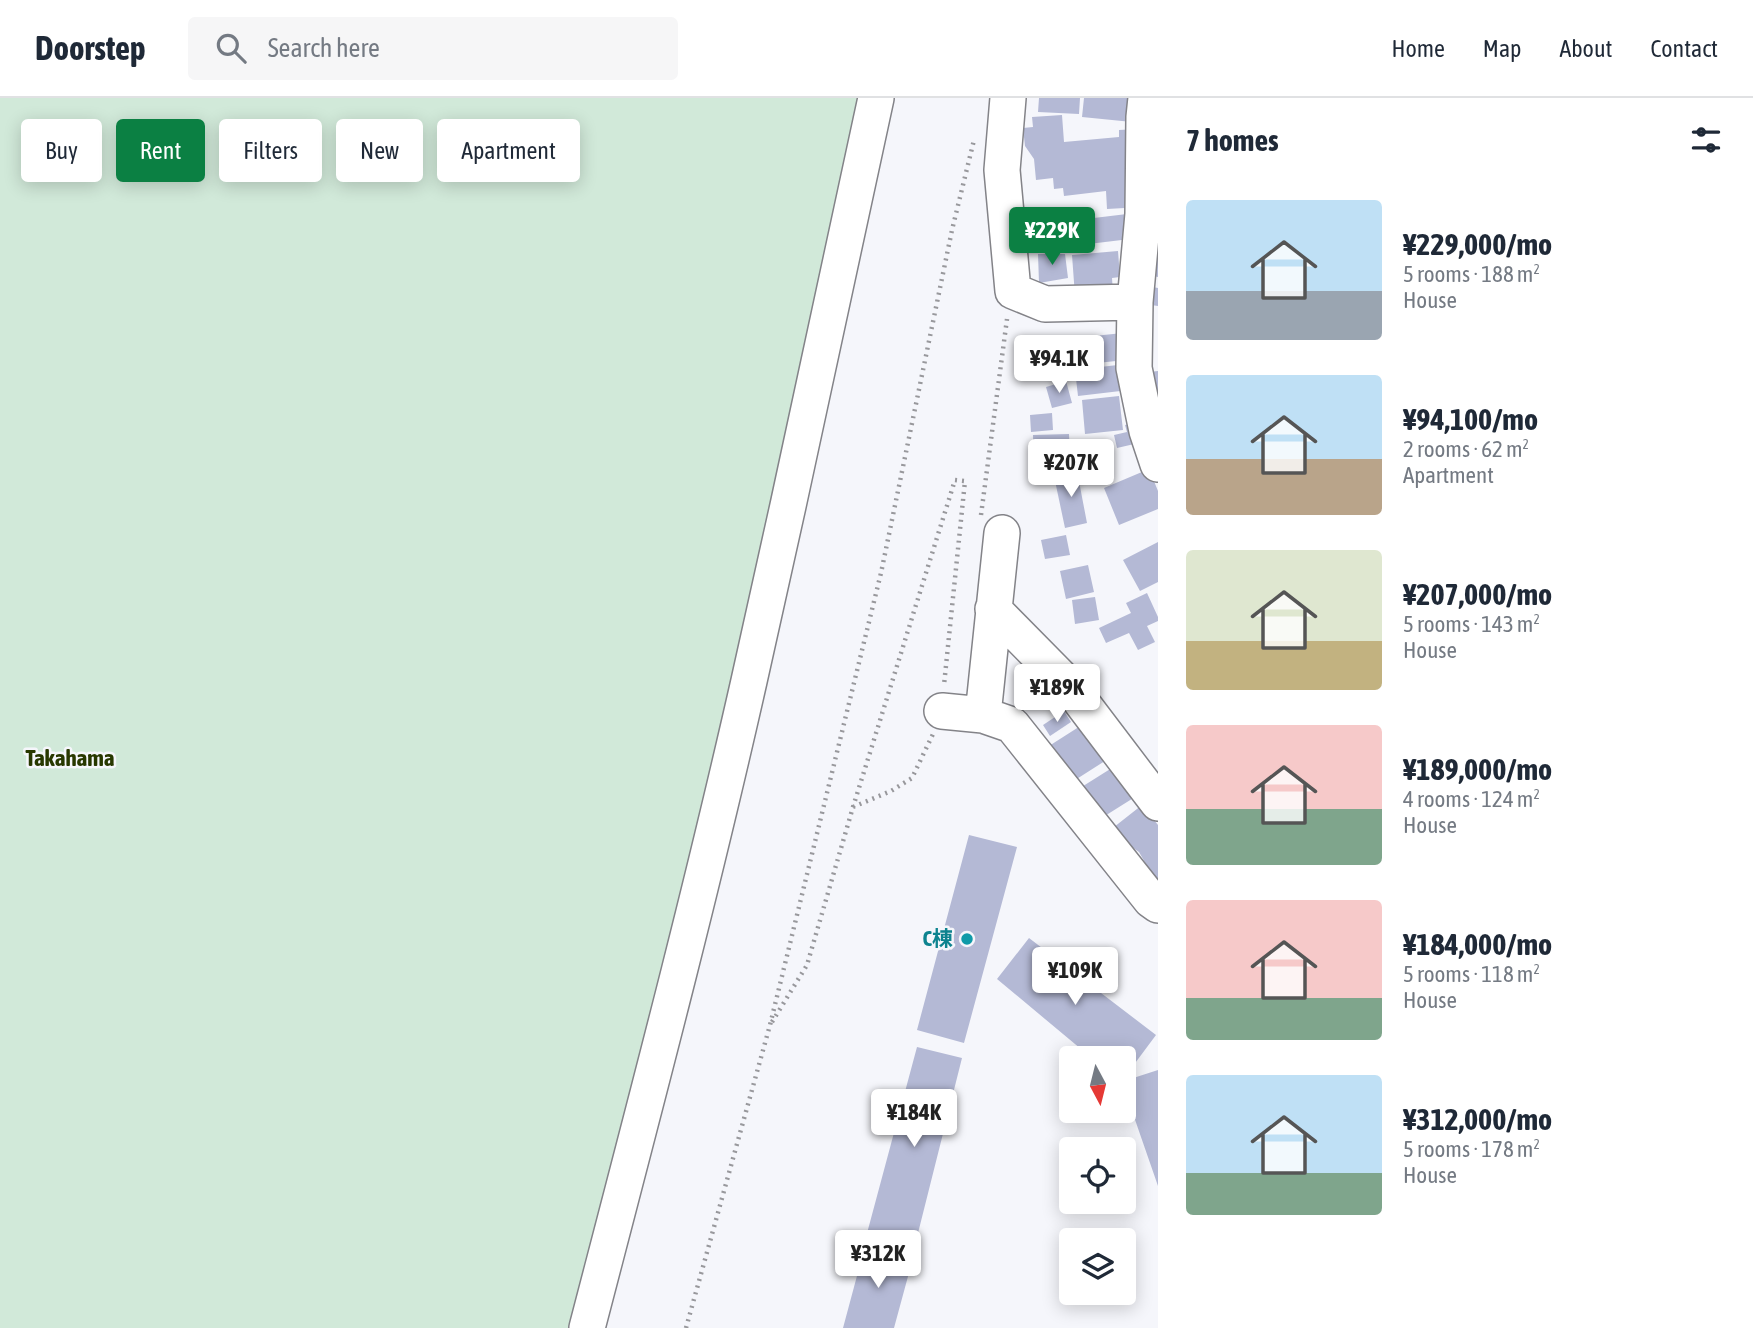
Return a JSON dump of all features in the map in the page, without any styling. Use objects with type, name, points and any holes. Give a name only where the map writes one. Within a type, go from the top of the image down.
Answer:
[{"type":"street","points":[[587,1328],[650,1086],[739,721],[876,98]]},
{"type":"street","points":[[1009,98],[1002,170],[1013,291],[1045,304],[1143,328]]},
{"type":"street","points":[[1146,98],[1144,117],[1150,215],[1143,328],[1134,368],[1147,432],[1158,464]]},
{"type":"street","points":[[983,715],[993,609],[991,527]]},
{"type":"street","points":[[993,609],[1070,687],[1158,803]]},
{"type":"street","points":[[939,718],[983,715],[1012,726],[1151,900],[1158,905]]},
{"type":"path","points":[[686,1328],[770,1025],[881,573],[952,230],[974,138]]},
{"type":"path","points":[[991,527],[1005,333],[1013,291]]},
{"type":"path","points":[[770,1025],[807,965],[853,807],[955,480],[965,481],[939,718],[912,778],[891,791],[853,807]]},
{"type":"green space","points":[[0,98],[860,98],[709,792],[570,1328],[0,1328]]},
{"type":"building","points":[[1039,98],[1080,98],[1079,114],[1038,112]]},
{"type":"building","points":[[1084,98],[1135,98],[1132,122],[1082,117]]},
{"type":"building","points":[[1062,115],[1064,142],[1119,137],[1119,130],[1137,129],[1142,207],[1107,209],[1106,191],[1064,196],[1063,188],[1054,189],[1053,178],[1036,180],[1034,159],[1025,146],[1023,128],[1033,127],[1032,117]]},
{"type":"building","points":[[1127,214],[1130,239],[1072,246],[1069,221]]},
{"type":"building","points":[[1158,238],[1158,277],[1153,276]]},
{"type":"building","points":[[1118,251],[1120,277],[1112,278],[1113,293],[1075,296],[1072,255]]},
{"type":"building","points":[[1038,254],[1065,254],[1068,278],[1039,283]]},
{"type":"building","points":[[1147,286],[1158,288],[1158,306],[1144,304]]},
{"type":"building","points":[[1123,333],[1126,360],[1077,365],[1074,338]]},
{"type":"building","points":[[1126,364],[1129,390],[1078,396],[1075,370]]},
{"type":"building","points":[[1158,371],[1158,407],[1149,372]]},
{"type":"building","points":[[1066,381],[1072,403],[1052,408],[1046,387]]},
{"type":"building","points":[[1119,396],[1123,430],[1085,434],[1082,400]]},
{"type":"building","points":[[1052,413],[1053,430],[1031,432],[1030,415]]},
{"type":"building","points":[[1139,422],[1143,442],[1117,448],[1114,435],[1127,432],[1125,425]]},
{"type":"building","points":[[1069,434],[1070,454],[1059,455],[1060,470],[1034,471],[1033,435]]},
{"type":"building","points":[[1149,469],[1158,491],[1158,509],[1119,525],[1104,488]]},
{"type":"building","points":[[1077,471],[1087,523],[1065,528],[1054,476]]},
{"type":"building","points":[[1066,535],[1070,555],[1045,559],[1041,540]]},
{"type":"building","points":[[1158,542],[1158,582],[1140,591],[1123,560]]},
{"type":"building","points":[[1088,565],[1094,592],[1066,599],[1060,571]]},
{"type":"building","points":[[1147,593],[1158,617],[1158,621],[1147,626],[1155,642],[1138,650],[1129,633],[1106,643],[1099,628],[1131,613],[1126,603]]},
{"type":"building","points":[[1095,597],[1099,620],[1075,624],[1072,600]]},
{"type":"building","points":[[1064,711],[1071,722],[1050,736],[1043,725]]},
{"type":"building","points":[[1085,723],[1108,759],[1072,782],[1049,746]]},
{"type":"building","points":[[1115,766],[1135,797],[1100,819],[1080,788]]},
{"type":"building","points":[[1142,805],[1158,825],[1158,885],[1139,852],[1109,831]]},
{"type":"building","name":"C棟","points":[[969,835],[1017,847],[964,1043],[917,1030]]},
{"type":"building","points":[[1029,938],[1156,1035],[1136,1062],[1136,1046],[1077,1046],[997,979]]},
{"type":"building","points":[[917,1047],[962,1058],[914,1249],[866,1237]]},
{"type":"building","points":[[1158,1070],[1158,1186],[1136,1123],[1136,1077]]},
{"type":"building","points":[[865,1246],[913,1258],[894,1328],[843,1328]]},
{"type":"place","name":"C棟","points":[[967,939]]},
{"type":"district","name":"Takahama","points":[[70,758]]}]
